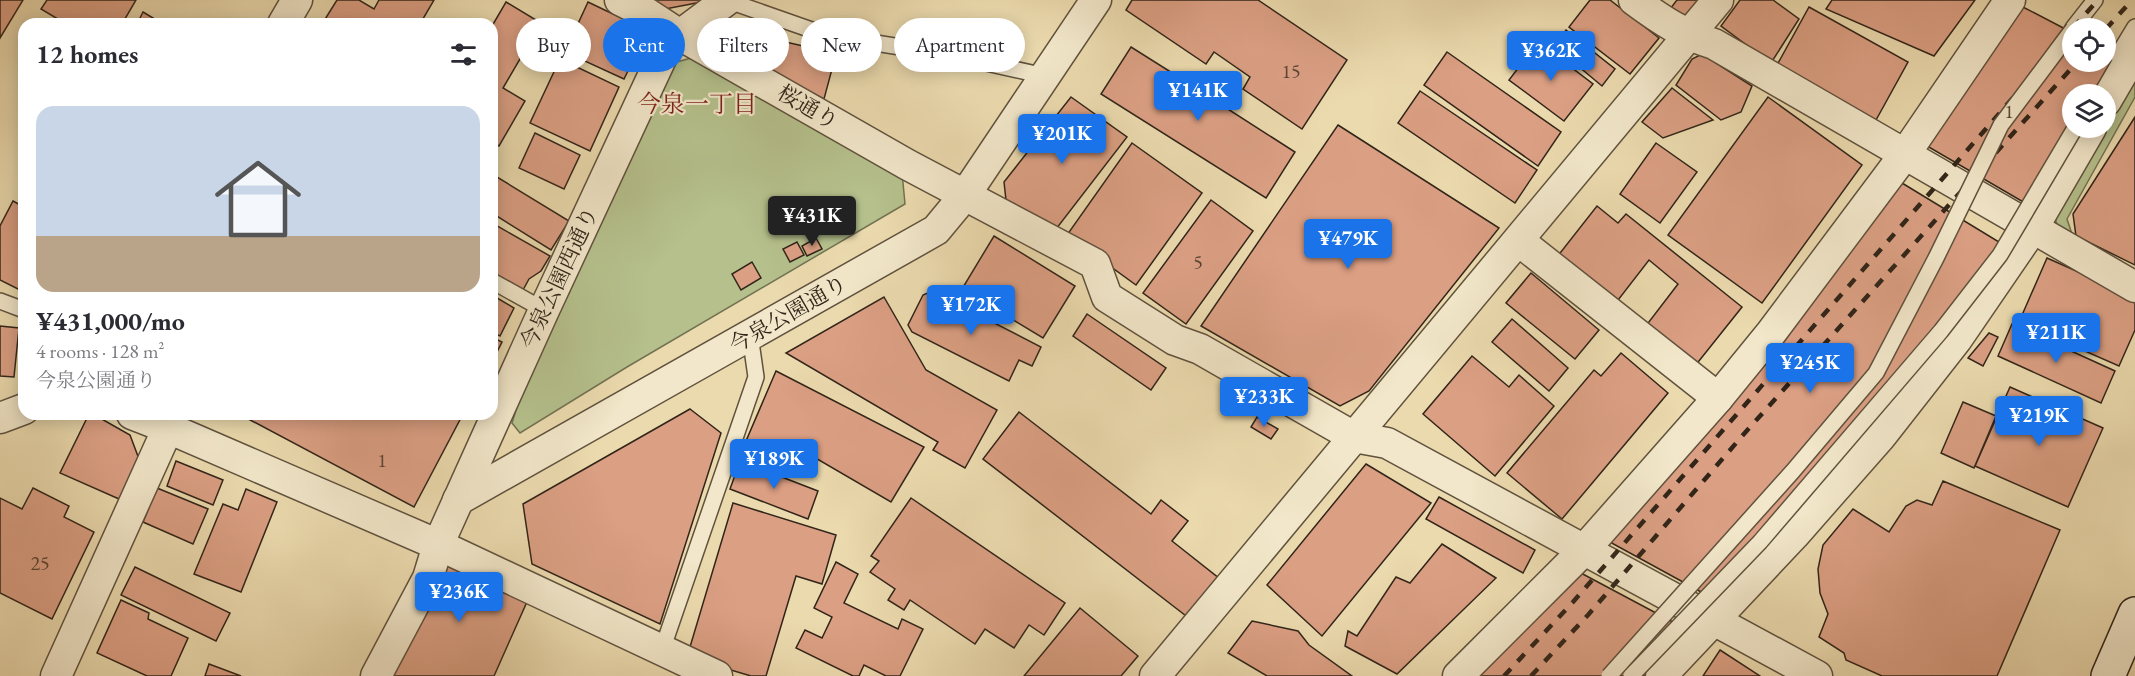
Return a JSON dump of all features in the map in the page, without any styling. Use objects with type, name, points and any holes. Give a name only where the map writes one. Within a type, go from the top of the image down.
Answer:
[{"type":"main road","points":[[2108,676],[2135,614]]},
{"type":"street","points":[[286,18],[297,0]]},
{"type":"street","name":"桜通り","points":[[620,0],[654,18]]},
{"type":"street","name":"今泉公園西通り","points":[[685,31],[727,0]]},
{"type":"street","name":"今泉公園通り","points":[[458,500],[936,230],[965,195],[1096,0]]},
{"type":"street","points":[[1634,0],[1688,36],[1713,44],[2135,287]]},
{"type":"street","points":[[1155,676],[1718,0]]},
{"type":"street","points":[[1458,676],[1583,551],[1718,398],[1771,333],[1905,154],[2010,0]]},
{"type":"street","name":"桜通り","points":[[685,38],[908,165],[1095,264],[1107,297],[1175,340],[1200,349],[1354,437],[1387,443],[1817,676]]},
{"type":"street","points":[[2116,84],[2135,51]]},
{"type":"street","name":"今泉公園西通り","points":[[498,412],[654,72]]},
{"type":"street","points":[[1661,676],[1794,535],[1881,436],[1957,339],[2033,228],[2085,138]]},
{"type":"street","points":[[1519,241],[1718,398]]},
{"type":"street","points":[[0,418],[18,411]]},
{"type":"street","points":[[147,420],[438,545],[717,676]]},
{"type":"street","name":"今泉公園西通り","points":[[376,676],[428,578],[438,545],[494,420]]},
{"type":"street","points":[[56,676],[168,428]]},
{"type":"lane","points":[[727,0],[826,35],[950,55],[1045,76]]},
{"type":"lane","points":[[2081,18],[2095,0]]},
{"type":"lane","points":[[2100,84],[2135,27]]},
{"type":"lane","points":[[1609,676],[1793,471],[1876,373],[1936,258],[2001,125],[2062,44]]},
{"type":"lane","points":[[1631,676],[1760,542],[1941,331],[2000,255],[2069,138]]},
{"type":"lane","points":[[498,284],[544,310]]},
{"type":"lane","points":[[0,301],[18,308]]},
{"type":"lane","points":[[662,650],[756,377],[750,335]]},
{"type":"green space","points":[[697,56],[697,72],[726,72],[902,172],[905,204],[627,367],[520,433],[512,423],[529,368],[628,152],[672,72],[685,72],[685,60]]},
{"type":"green space","points":[[2135,70],[2135,97],[2116,131],[2116,103]]},
{"type":"green space","points":[[2097,138],[2112,138],[2067,219],[2072,234],[2058,227],[2054,216]]},
{"type":"building","points":[[0,0],[23,0],[0,38]]},
{"type":"building","points":[[47,0],[136,0],[126,18],[56,18],[41,9]]},
{"type":"building","points":[[337,0],[359,0],[374,9],[379,0],[434,0],[424,18],[326,18]]},
{"type":"building","points":[[637,0],[712,0],[660,10]]},
{"type":"building","points":[[1132,0],[1258,0],[1347,60],[1302,129],[1243,89],[1250,77],[1214,52],[1206,64],[1126,10]]},
{"type":"building","points":[[1590,0],[1610,0],[1659,38],[1630,74],[1569,27]]},
{"type":"building","points":[[1677,0],[1707,0],[1695,15],[1682,18],[1670,9]]},
{"type":"building","points":[[1740,0],[1773,0],[1799,19],[1771,63],[1721,26]]},
{"type":"building","points":[[1832,0],[1975,0],[1934,56],[1826,9]]},
{"type":"building","points":[[506,2],[533,18],[516,18],[516,66],[503,88],[525,101],[499,146],[498,145],[498,18]]},
{"type":"building","points":[[588,2],[621,18],[603,18],[603,69],[591,64],[591,18],[581,18]]},
{"type":"building","points":[[2021,6],[2062,27],[2062,72],[2113,72],[2106,84],[2062,84],[2062,138],[2067,138],[2025,203],[1927,146]]},
{"type":"building","points":[[1809,7],[1908,62],[1876,120],[1777,65]]},
{"type":"building","points":[[143,12],[153,18],[140,18]]},
{"type":"building","points":[[1566,30],[1615,69],[1602,86],[1554,46]]},
{"type":"building","points":[[1538,42],[1593,84],[1564,121],[1509,80]]},
{"type":"building","points":[[789,43],[801,46],[801,72],[831,72],[824,99],[772,72],[789,72]]},
{"type":"building","points":[[1131,47],[1196,88],[1202,79],[1226,95],[1220,104],[1295,152],[1266,198],[1101,94]]},
{"type":"building","points":[[1447,52],[1561,132],[1538,166],[1424,85]]},
{"type":"building","points":[[1702,54],[1752,86],[1741,112],[1721,120],[1676,85],[1692,59]]},
{"type":"building","points":[[2116,56],[2121,59],[2116,67]]},
{"type":"building","points":[[554,72],[587,72],[619,87],[590,151],[530,123]]},
{"type":"building","points":[[609,72],[627,72],[624,79]]},
{"type":"building","points":[[1672,88],[1713,120],[1663,138],[1642,122]]},
{"type":"building","points":[[1420,91],[1537,170],[1515,203],[1398,123]]},
{"type":"building","points":[[1071,97],[1127,137],[1053,233],[1006,200],[1004,182]]},
{"type":"building","points":[[1768,97],[1862,165],[1762,303],[1668,235]]},
{"type":"building","points":[[2135,117],[2135,265],[2076,236],[2073,214]]},
{"type":"building","points":[[1338,125],[1499,228],[1369,391],[1340,406],[1201,326]]},
{"type":"building","points":[[535,133],[580,155],[564,189],[519,168]]},
{"type":"building","points":[[1132,143],[1202,193],[1136,285],[1067,235]]},
{"type":"building","points":[[1656,143],[1697,172],[1660,223],[1620,194]]},
{"type":"building","points":[[498,178],[569,221],[551,250],[498,217]]},
{"type":"building","points":[[1902,183],[1999,242],[1946,330],[1714,599],[1608,541],[1783,340]]},
{"type":"building","points":[[1211,200],[1253,231],[1186,324],[1143,293]]},
{"type":"building","points":[[13,201],[18,204],[18,289],[0,280],[0,226]]},
{"type":"building","points":[[1597,206],[1618,223],[1626,214],[1742,307],[1695,366],[1645,327],[1678,284],[1649,260],[1615,304],[1557,257]]},
{"type":"building","points":[[498,226],[550,256],[541,271],[529,279],[523,290],[498,275]]},
{"type":"building","points":[[994,236],[1075,286],[1043,338],[962,289]]},
{"type":"building","points":[[816,238],[822,249],[807,256],[802,246]]},
{"type":"building","points":[[797,242],[804,255],[790,262],[783,249]]},
{"type":"building","points":[[2047,258],[2135,297],[2135,330],[2119,366],[2019,322]]},
{"type":"building","points":[[752,262],[761,278],[741,290],[732,274]]},
{"type":"building","points":[[1531,273],[1599,330],[1575,359],[1506,303]]},
{"type":"building","points":[[932,291],[1041,347],[1032,366],[1019,360],[1009,381],[912,332],[908,325],[923,295]]},
{"type":"building","points":[[884,297],[926,370],[997,410],[965,468],[933,450],[938,442],[786,353]]},
{"type":"building","points":[[498,299],[514,308],[500,336],[498,335]]},
{"type":"building","points":[[1087,314],[1166,368],[1151,390],[1073,336]]},
{"type":"building","points":[[1512,319],[1568,368],[1549,391],[1492,342]]},
{"type":"building","points":[[2012,324],[2115,371],[2101,403],[1998,356]]},
{"type":"building","points":[[0,326],[18,328],[14,377],[0,376]]},
{"type":"building","points":[[1989,333],[1998,337],[1983,366],[1968,358]]},
{"type":"building","points":[[1621,353],[1668,393],[1562,519],[1507,473],[1594,370],[1601,376]]},
{"type":"building","points":[[1472,356],[1509,387],[1519,375],[1554,406],[1495,476],[1423,414]]},
{"type":"building","points":[[776,371],[924,447],[891,502],[795,446],[779,470],[743,448]]},
{"type":"building","points":[[2010,387],[2103,428],[2068,507],[1975,466]]},
{"type":"building","points":[[1963,402],[1996,416],[1974,468],[1941,453]]},
{"type":"building","points":[[690,409],[721,433],[660,624],[532,564],[523,504]]},
{"type":"building","points":[[1019,412],[1151,514],[1161,500],[1188,521],[1172,541],[1220,579],[1190,619],[983,459]]},
{"type":"building","points":[[1257,417],[1278,429],[1271,439],[1251,427]]},
{"type":"building","points":[[86,420],[104,420],[130,435],[139,459],[119,499],[60,473]]},
{"type":"building","points":[[250,420],[460,420],[414,507]]},
{"type":"building","points":[[176,461],[223,480],[213,505],[167,486]]},
{"type":"building","points":[[748,464],[818,491],[808,519],[730,489],[738,467]]},
{"type":"building","points":[[1366,464],[1431,503],[1322,636],[1267,585]]},
{"type":"building","points":[[1943,481],[2060,530],[1997,676],[1882,676],[1846,660],[1844,653],[1819,637],[1828,614],[1820,593],[1818,569],[1823,545],[1853,509],[1889,532],[1906,506],[1917,500],[1932,505]]},
{"type":"building","points":[[33,488],[69,506],[64,517],[94,532],[52,619],[0,593],[0,498],[22,509]]},
{"type":"building","points":[[157,488],[208,509],[193,544],[143,522]]},
{"type":"building","points":[[246,489],[277,502],[241,592],[194,574],[223,504],[238,510]]},
{"type":"building","points":[[1439,497],[1535,550],[1523,573],[1426,519]]},
{"type":"building","points":[[911,498],[1065,603],[1044,635],[1029,625],[1014,648],[985,629],[975,644],[910,600],[904,610],[888,600],[895,589],[870,572],[879,561],[871,556]]},
{"type":"building","points":[[733,503],[836,535],[822,584],[796,576],[766,676],[751,676],[687,657]]},
{"type":"building","points":[[1442,544],[1496,578],[1397,674],[1345,646],[1348,631],[1357,636],[1396,577],[1410,583]]},
{"type":"building","points":[[443,547],[530,595],[494,676],[383,676]]},
{"type":"building","points":[[836,562],[858,574],[844,603],[898,629],[902,619],[923,629],[900,676],[886,676],[864,665],[859,676],[853,676],[796,648],[805,630],[822,638],[832,617],[814,608]]},
{"type":"building","points":[[135,567],[230,613],[216,641],[121,595]]},
{"type":"building","points":[[1579,572],[1688,630],[1645,676],[1477,676]]},
{"type":"building","points":[[121,600],[149,613],[148,619],[188,638],[171,676],[147,676],[97,653]]},
{"type":"building","points":[[1080,608],[1138,656],[1121,676],[1024,676]]},
{"type":"building","points":[[1252,621],[1298,631],[1309,645],[1352,676],[1267,676],[1228,653]]},
{"type":"building","points":[[1720,650],[1760,676],[1703,676]]},
{"type":"building","points":[[209,664],[241,676],[205,676]]},
{"type":"railway","points":[[2082,18],[2098,0]]},
{"type":"railway","points":[[2116,18],[2132,0]]},
{"type":"railway","points":[[1504,676],[1573,602],[2062,42]]},
{"type":"railway","points":[[1531,676],[1588,615],[1743,435],[2068,72]]},
{"type":"district","name":"今泉一丁目","points":[[697,103]]}]
